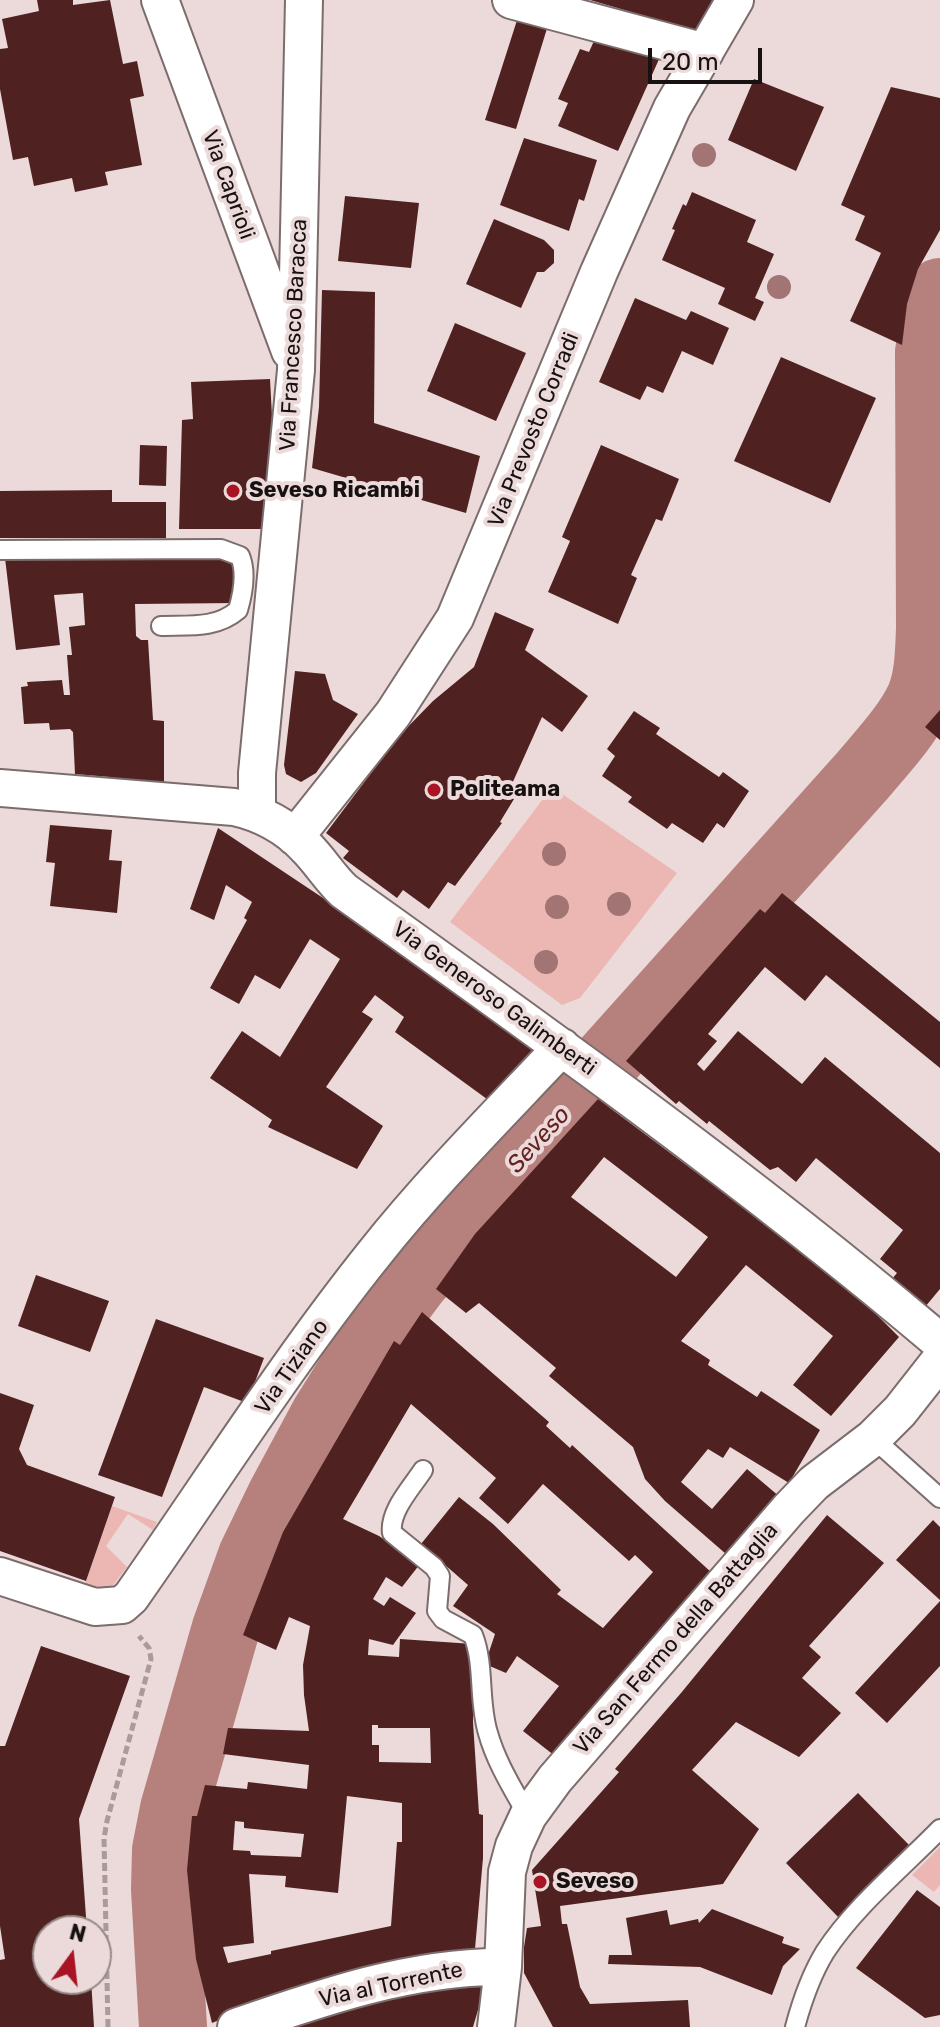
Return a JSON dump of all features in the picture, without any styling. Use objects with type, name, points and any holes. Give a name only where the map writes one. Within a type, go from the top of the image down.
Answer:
[{"type":"street","name":"Via Caprioli","points":[[160,0],[296,370]]},
{"type":"street","name":"Via Francesco Baracca","points":[[257,812],[257,773],[296,370],[304,0]]},
{"type":"street","points":[[511,0],[705,52]]},
{"type":"street","name":"Via Prevosto Corradi","points":[[295,837],[393,714],[455,618],[672,108],[735,0]]},
{"type":"street","name":"Via Generoso Galimberti","points":[[0,788],[234,807],[257,812],[295,837],[344,891],[570,1053],[821,1244],[940,1342]]},
{"type":"street","name":"Via Tiziano","points":[[95,1607],[122,1605],[131,1597],[303,1349],[373,1256],[434,1182],[570,1053]]},
{"type":"street","name":"Via San Fermo della Battaglia","points":[[496,2027],[503,1967],[507,1872],[514,1846],[528,1816],[555,1779],[789,1509],[814,1483],[873,1438],[900,1411],[940,1360]]},
{"type":"street","points":[[0,1576],[95,1607]]},
{"type":"street","name":"Via al Torrente","points":[[236,2027],[365,1987],[448,1970],[503,1967]]},
{"type":"lane","points":[[0,550],[207,549],[232,551],[240,556],[243,595],[238,610],[227,620],[209,625],[161,626]]},
{"type":"lane","points":[[873,1438],[940,1498]]},
{"type":"lane","points":[[423,1470],[390,1523],[392,1533],[434,1567],[440,1576],[437,1611],[443,1619],[473,1635],[488,1733],[503,1770],[528,1816]]},
{"type":"lane","points":[[795,2027],[809,1982],[826,1951],[859,1912],[940,1829]]},
{"type":"path","points":[[95,1607],[122,1621],[149,1648],[151,1659],[104,1838],[108,2027]]},
{"type":"shaded area","points":[[552,787],[677,873],[580,998],[562,1005],[450,922]]},
{"type":"shaded area","points":[[112,1506],[157,1522],[153,1530],[128,1514],[106,1546],[127,1567],[110,1589],[84,1587]]},
{"type":"shaded area","points":[[940,1847],[940,1885],[934,1892],[912,1875]]},
{"type":"building","points":[[37,0],[73,0],[73,5],[110,0],[123,64],[137,61],[144,96],[130,99],[142,165],[105,172],[108,185],[75,192],[72,178],[34,186],[28,157],[13,160],[0,89],[0,49],[8,48],[2,19],[39,11]]},
{"type":"building","points":[[590,0],[713,0],[696,31]]},
{"type":"building","points":[[519,14],[549,22],[516,129],[485,120]]},
{"type":"building","points":[[598,32],[660,57],[618,151],[558,126],[568,103],[558,99],[580,49],[589,52]]},
{"type":"building","points":[[754,79],[824,107],[796,171],[728,140]]},
{"type":"building","points":[[891,87],[940,98],[940,230],[918,269],[907,304],[902,345],[850,321],[881,253],[855,240],[865,216],[841,205]]},
{"type":"building","points":[[524,138],[597,160],[584,201],[579,199],[569,231],[500,205]]},
{"type":"building","points":[[692,192],[756,220],[747,242],[774,254],[755,298],[764,302],[755,321],[718,304],[725,288],[662,260],[683,204],[686,206]]},
{"type":"building","points":[[345,196],[419,203],[411,268],[338,261]]},
{"type":"building","points":[[494,219],[544,240],[554,250],[554,263],[544,272],[537,272],[521,308],[466,284]]},
{"type":"building","points":[[322,290],[375,292],[374,423],[480,456],[466,513],[312,468],[319,407]]},
{"type":"building","points":[[635,298],[686,320],[691,311],[729,328],[713,365],[682,351],[663,393],[647,386],[640,400],[599,382]]},
{"type":"building","points":[[455,323],[526,353],[496,421],[427,391]]},
{"type":"building","points":[[781,357],[876,398],[830,503],[734,461]]},
{"type":"building","points":[[270,379],[272,416],[262,529],[179,529],[182,420],[193,419],[191,382]]},
{"type":"building","points":[[140,445],[167,446],[166,486],[139,485]]},
{"type":"building","points":[[601,445],[679,479],[662,521],[656,519],[631,575],[637,578],[618,624],[548,592],[570,541],[562,537]]},
{"type":"building","points":[[112,490],[112,502],[166,502],[166,538],[0,538],[0,491]]},
{"type":"building","points":[[93,556],[93,560],[236,559],[236,603],[135,604],[136,636],[148,640],[153,720],[164,721],[164,788],[75,774],[73,732],[70,729],[50,730],[49,723],[24,724],[21,687],[28,686],[27,682],[62,680],[64,695],[70,695],[67,655],[72,655],[69,627],[85,625],[83,593],[54,595],[60,645],[16,650],[5,558]]},
{"type":"building","name":"Politeama","points":[[495,612],[534,629],[525,650],[588,696],[562,732],[542,717],[507,795],[514,799],[502,823],[455,886],[448,882],[429,909],[403,890],[397,898],[343,858],[349,851],[326,833],[399,736],[433,701],[474,667]]},
{"type":"building","points":[[295,671],[325,674],[333,700],[358,714],[316,773],[301,782],[286,774],[284,765]]},
{"type":"building","points":[[940,710],[940,740],[925,727]]},
{"type":"building","points":[[634,711],[660,728],[656,734],[719,777],[723,772],[749,791],[724,828],[717,823],[703,843],[672,823],[667,829],[628,802],[632,797],[602,776],[615,756],[607,749]]},
{"type":"building","points":[[50,825],[112,830],[109,860],[122,861],[117,913],[50,906],[55,863],[46,862]]},
{"type":"building","points":[[218,828],[386,940],[533,1050],[491,1102],[395,1032],[404,1017],[375,995],[362,1012],[373,1019],[326,1087],[383,1126],[357,1169],[268,1127],[272,1120],[210,1078],[242,1031],[280,1057],[340,959],[310,939],[280,989],[255,975],[239,1004],[210,988],[247,920],[244,918],[252,902],[226,885],[214,920],[190,909]]},
{"type":"building","points":[[782,893],[940,1022],[940,1068],[826,975],[805,1001],[765,967],[708,1034],[717,1041],[697,1064],[704,1071],[738,1031],[802,1084],[825,1057],[940,1153],[940,1289],[925,1307],[891,1280],[897,1273],[880,1259],[903,1230],[816,1158],[796,1182],[778,1167],[770,1170],[709,1121],[707,1124],[679,1101],[676,1104],[626,1061],[760,909],[765,913]]},
{"type":"building","points":[[598,1099],[792,1244],[868,1306],[899,1337],[831,1416],[793,1385],[833,1336],[746,1265],[681,1341],[710,1360],[708,1365],[757,1397],[761,1391],[820,1430],[789,1483],[730,1447],[723,1458],[708,1449],[681,1482],[712,1509],[747,1469],[780,1497],[726,1554],[665,1501],[645,1479],[633,1447],[549,1376],[556,1368],[479,1303],[466,1313],[436,1289],[475,1234]],"holes":[[[604,1157],[708,1237],[676,1277],[571,1197]]]},
{"type":"building","points":[[36,1275],[109,1301],[90,1352],[18,1326]]},
{"type":"building","points":[[422,1312],[549,1422],[546,1426],[570,1448],[572,1445],[712,1573],[555,1756],[523,1731],[559,1686],[517,1656],[506,1673],[485,1664],[495,1634],[453,1606],[468,1585],[421,1544],[459,1497],[493,1524],[561,1590],[557,1594],[603,1628],[653,1572],[635,1555],[629,1561],[543,1484],[508,1524],[479,1498],[496,1478],[411,1404],[343,1519],[379,1536],[420,1564],[402,1587],[386,1577],[373,1599],[384,1606],[390,1597],[416,1613],[393,1645],[369,1639],[368,1655],[399,1657],[400,1639],[473,1644],[473,1722],[479,1814],[483,1815],[483,1858],[475,1949],[279,1995],[212,2023],[196,1959],[187,1870],[192,1816],[197,1816],[205,1785],[247,1789],[248,1782],[307,1789],[309,1765],[223,1754],[228,1728],[309,1731],[303,1665],[310,1626],[289,1617],[276,1650],[243,1635],[283,1532],[394,1341],[400,1345]],"holes":[[[372,1725],[378,1725],[378,1728],[430,1728],[431,1763],[379,1762],[379,1745],[372,1745]],[[347,1796],[402,1803],[402,1842],[397,1842],[391,1926],[228,1963],[223,1947],[254,1943],[249,1874],[286,1876],[285,1887],[338,1893]],[[235,1821],[244,1822],[244,1828],[304,1834],[301,1857],[251,1855],[250,1851],[233,1850]]]},
{"type":"building","points":[[156,1319],[264,1358],[247,1403],[204,1387],[162,1497],[98,1475]]},
{"type":"building","points":[[0,1393],[34,1405],[19,1449],[27,1465],[115,1497],[86,1581],[0,1551]]},
{"type":"building","points":[[827,1515],[884,1563],[809,1646],[821,1657],[802,1678],[841,1713],[799,1757],[736,1722],[692,1770],[759,1829],[723,1884],[560,1906],[562,1924],[567,1924],[580,1987],[590,2004],[688,2000],[690,2027],[553,2027],[524,1973],[527,1928],[541,1926],[532,1870],[619,1772],[615,1769]]},
{"type":"building","points":[[933,1520],[940,1527],[940,1600],[896,1560]]},
{"type":"building","points":[[940,1601],[940,1666],[887,1723],[855,1693]]},
{"type":"building","points":[[41,1646],[130,1676],[79,1819],[86,1915],[32,1915],[32,1995],[92,1995],[94,2027],[0,2027],[0,1960],[5,1959],[0,1926],[0,1746],[5,1746]]},
{"type":"building","points":[[858,1793],[911,1847],[840,1919],[786,1863]]},
{"type":"building","points":[[917,1890],[940,1907],[940,2015],[925,2018],[856,1968]]},
{"type":"building","points":[[712,1909],[784,1937],[782,1943],[800,1949],[783,1966],[772,1995],[700,1967],[608,1964],[609,1955],[632,1955],[626,1918],[667,1910],[670,1925],[698,1919],[699,1923]]},
{"type":"building","points":[[486,1983],[473,2027],[271,2027],[401,1989]]},
{"type":"waterway","name":"Seveso","points":[[173,2027],[165,1889],[166,1850],[174,1809],[226,1628],[252,1556],[324,1416],[374,1336],[415,1281],[603,1065],[863,775],[902,728],[920,698],[927,673],[930,629],[929,352],[940,292]]},
{"type":"place","name":"Seveso Ricambi","points":[[233,491]]},
{"type":"place","name":"Politeama","points":[[434,790]]},
{"type":"place","name":"Seveso","points":[[540,1882]]}]
